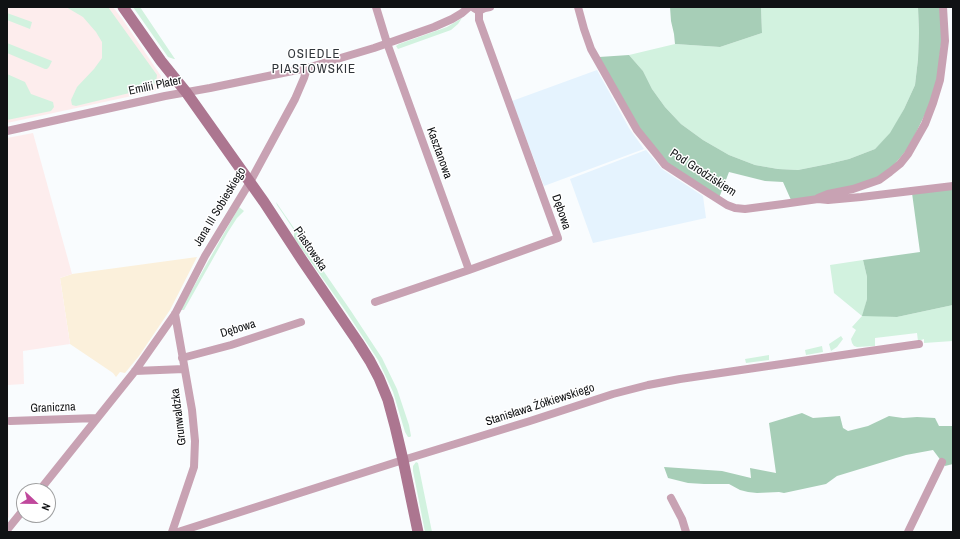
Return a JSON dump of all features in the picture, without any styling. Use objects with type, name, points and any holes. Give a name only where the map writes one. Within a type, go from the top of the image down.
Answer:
[{"type":"street","name":"Piastowska","points":[[123,7],[250,182],[370,361],[388,400],[396,426],[418,532]]},
{"type":"street","name":"Kasztanowa","points":[[376,7],[387,44],[469,270]]},
{"type":"street","points":[[307,68],[387,44],[442,24],[462,13],[474,9],[490,7]]},
{"type":"street","name":"Pod Grodziskiem","points":[[578,7],[591,49],[637,130],[666,164],[727,205],[745,209],[818,199],[828,200],[861,197],[953,186]]},
{"type":"street","points":[[818,199],[828,194],[853,189],[878,180],[900,164],[908,154],[926,124],[940,80],[945,41],[943,7]]},
{"type":"street","name":"Dębowa","points":[[375,302],[558,238],[474,9]]},
{"type":"street","name":"Emilii Plater","points":[[7,131],[186,92],[307,68]]},
{"type":"street","name":"Jana III Sobieskiego","points":[[45,483],[135,371],[174,314],[205,256],[250,182],[295,99],[307,68]]},
{"type":"street","name":"Grunwaldzka","points":[[172,532],[194,467],[196,441],[192,410],[174,314]]},
{"type":"street","name":"Dębowa","points":[[182,358],[231,345],[301,322]]},
{"type":"street","name":"Stanisława Żółkiewskiego","points":[[178,532],[613,394],[648,385],[919,344]]},
{"type":"street","points":[[135,371],[184,369]]},
{"type":"street","name":"Graniczna","points":[[10,421],[97,418]]},
{"type":"street","points":[[908,532],[942,462]]},
{"type":"street","points":[[671,498],[682,519],[686,532]]},
{"type":"street","points":[[7,530],[16,519]]},
{"type":"shaded area","points":[[7,7],[113,7],[161,76],[157,89],[155,91],[7,123]]},
{"type":"shaded area","points":[[597,70],[629,128],[644,149],[544,186],[512,101]]},
{"type":"shaded area","points":[[33,133],[72,274],[60,278],[70,344],[23,351],[24,384],[8,385],[9,517],[7,519],[7,138]]},
{"type":"shaded area","points":[[646,150],[662,169],[703,196],[706,218],[593,243],[570,179]]},
{"type":"shaded area","points":[[197,257],[170,310],[139,356],[125,373],[120,372],[116,377],[113,373],[70,344],[60,278],[72,274]]},
{"type":"green space","points":[[66,7],[108,7],[157,75],[156,82],[150,88],[76,106],[72,105],[71,100],[77,87],[102,58],[102,42],[96,32],[83,17]]},
{"type":"green space","points":[[133,7],[140,7],[175,59],[168,57]]},
{"type":"green space","points":[[670,7],[761,7],[762,33],[720,47],[675,44]]},
{"type":"green space","points":[[761,7],[918,7],[918,59],[915,85],[891,133],[875,149],[849,159],[798,170],[778,169],[755,165],[729,155],[703,140],[681,124],[665,107],[652,89],[643,71],[629,55],[675,44],[720,47],[762,33]]},
{"type":"green space","points":[[918,7],[940,7],[942,36],[937,80],[930,104],[909,147],[889,171],[865,184],[816,196],[791,200],[783,182],[765,181],[729,172],[719,198],[667,163],[639,129],[599,57],[629,55],[643,71],[652,89],[665,107],[681,124],[703,140],[729,155],[755,165],[778,169],[798,170],[849,159],[875,149],[890,133],[904,109],[915,85],[918,59]]},
{"type":"green space","points":[[7,13],[32,22],[30,29],[7,20]]},
{"type":"green space","points":[[462,18],[451,30],[398,49],[396,46],[447,27]]},
{"type":"green space","points":[[7,43],[52,61],[49,67],[45,69],[7,53]]},
{"type":"green space","points":[[7,74],[25,82],[31,94],[53,102],[54,107],[51,111],[7,120]]},
{"type":"green space","points":[[953,189],[953,305],[897,317],[862,316],[867,299],[867,277],[863,260],[920,252],[912,193]]},
{"type":"green space","points":[[276,202],[382,358],[397,389],[409,425],[410,437],[408,437],[405,432],[393,392],[378,360],[294,238],[294,230]]},
{"type":"green space","points":[[239,207],[244,211],[237,218],[228,232],[184,310],[181,310],[181,309]]},
{"type":"green space","points":[[863,260],[867,277],[867,299],[863,315],[897,317],[953,305],[953,341],[924,343],[924,339],[918,341],[917,333],[875,338],[875,346],[854,346],[851,339],[856,330],[852,327],[862,316],[834,293],[830,265]]},
{"type":"green space","points":[[841,336],[843,339],[837,347],[831,351],[829,344]]},
{"type":"green space","points":[[822,346],[823,352],[806,355],[805,350]]},
{"type":"green space","points":[[769,355],[769,360],[746,363],[745,359]]},
{"type":"green space","points":[[802,413],[813,418],[840,416],[843,428],[848,431],[868,426],[889,416],[903,418],[935,418],[939,426],[953,426],[953,464],[945,466],[933,450],[906,455],[837,476],[826,484],[784,493],[748,492],[740,490],[729,484],[688,483],[668,478],[664,467],[722,471],[751,478],[750,468],[776,473],[769,423]]},
{"type":"green space","points":[[416,462],[418,463],[432,532],[425,532],[413,471],[413,466]]},
{"type":"district","name":"OSIEDLE PIASTOWSKIE","points":[[314,62]]}]
